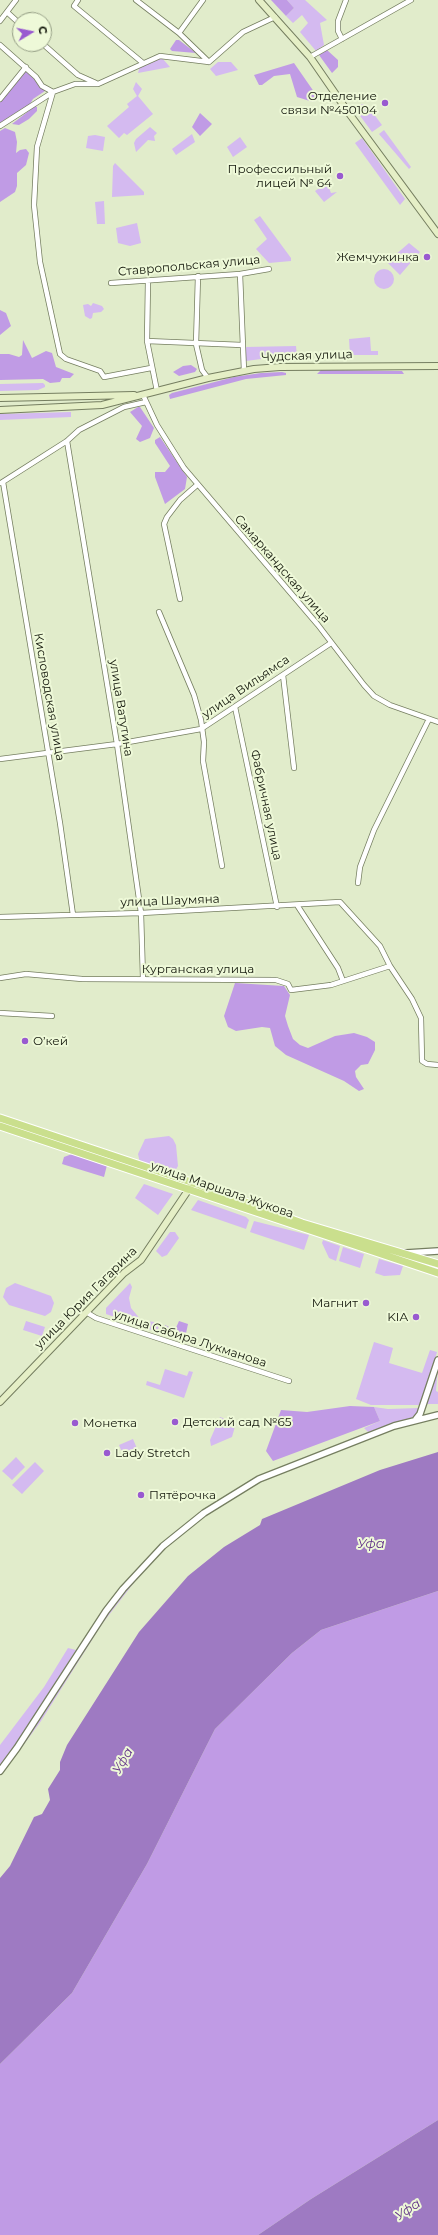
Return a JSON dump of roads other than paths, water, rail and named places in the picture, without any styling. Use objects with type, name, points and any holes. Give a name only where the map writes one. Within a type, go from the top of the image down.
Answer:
[{"type":"main road","points":[[259,0],[310,57],[351,117],[438,234]]},
{"type":"main road","name":"Чудская улица","points":[[142,395],[208,378],[244,371],[280,367],[438,366]]},
{"type":"main road","points":[[101,395],[104,400],[102,405]]},
{"type":"main road","points":[[0,398],[142,395]]},
{"type":"main road","points":[[0,410],[102,405],[142,395]]},
{"type":"main road","name":"улица Маршала Жукова","points":[[0,1118],[193,1183],[302,1223],[438,1264]]},
{"type":"main road","name":"улица Маршала Жукова","points":[[0,1126],[438,1273]]},
{"type":"main road","name":"улица Юрия Гагарина","points":[[0,1402],[124,1273],[141,1260],[190,1190],[193,1183]]},
{"type":"street","points":[[0,21],[8,13],[16,0]]},
{"type":"street","points":[[78,0],[74,6],[144,63]]},
{"type":"street","points":[[136,0],[179,33],[209,62]]},
{"type":"street","points":[[179,33],[203,0]]},
{"type":"street","points":[[342,40],[338,31],[338,21],[346,0]]},
{"type":"street","points":[[310,57],[411,0]]},
{"type":"street","points":[[8,13],[12,17]]},
{"type":"street","points":[[0,126],[53,92],[75,84],[98,84],[144,63],[164,56],[209,62],[243,32],[275,17]]},
{"type":"street","points":[[0,45],[26,67],[36,77],[42,86],[53,92]]},
{"type":"street","points":[[52,52],[78,74],[98,84]]},
{"type":"street","points":[[0,98],[26,67]]},
{"type":"street","points":[[53,92],[37,147],[34,205],[40,262],[59,353],[63,358],[100,371],[104,377],[151,368]]},
{"type":"street","name":"Ставропольская улица","points":[[111,283],[240,274],[269,269]]},
{"type":"street","points":[[240,274],[244,371]]},
{"type":"street","points":[[198,276],[196,344],[202,370],[208,378]]},
{"type":"street","points":[[148,281],[147,341],[151,368],[157,391]]},
{"type":"street","points":[[147,341],[242,345]]},
{"type":"street","name":"Самаркандская улица","points":[[142,395],[170,447],[197,485],[318,625],[374,696],[390,705],[438,722]]},
{"type":"street","points":[[1,483],[67,441],[79,430],[124,408],[146,402]]},
{"type":"street","name":"улица Ватутина","points":[[67,441],[117,744],[141,913],[143,979]]},
{"type":"street","name":"Кисловодская улица","points":[[1,483],[48,753],[73,915]]},
{"type":"street","points":[[180,599],[164,524],[167,516],[180,500],[197,485]]},
{"type":"street","points":[[159,612],[194,695],[201,720],[201,730],[204,742],[203,761],[222,866]]},
{"type":"street","name":"улица Вильямса","points":[[0,759],[117,744],[201,730],[331,643]]},
{"type":"street","points":[[283,675],[294,768]]},
{"type":"street","name":"Фабричная улица","points":[[234,707],[277,907]]},
{"type":"street","points":[[358,883],[360,867],[377,824],[429,719]]},
{"type":"street","name":"улица Шаумяна","points":[[0,917],[141,913],[277,907],[340,902],[380,946],[390,966]]},
{"type":"street","points":[[297,905],[338,968],[343,981]]},
{"type":"street","points":[[390,966],[412,999],[421,1018],[422,1061],[427,1064],[438,1065]]},
{"type":"street","name":"Курганская улица","points":[[0,978],[26,974],[82,979],[276,980],[288,984],[291,990],[331,985],[390,966]]},
{"type":"street","points":[[0,1013],[52,1016]]},
{"type":"street","points":[[404,1253],[438,1251]]},
{"type":"street","name":"улица Сабира Лукманова","points":[[86,1312],[96,1318],[289,1381]]},
{"type":"street","points":[[415,1420],[420,1414],[438,1360]]},
{"type":"street","points":[[0,1771],[26,1736],[106,1611],[136,1573],[163,1546],[204,1513],[259,1479],[387,1429],[415,1420],[438,1415]]},
{"type":"water","name":"Уфа","points":[[438,1452],[438,1591],[321,1630],[292,1653],[215,1729],[147,1864],[72,1993],[0,2064],[0,1878],[10,1866],[34,1817],[42,1814],[50,1800],[48,1789],[60,1770],[60,1762],[67,1745],[139,1632],[188,1576],[224,1547],[260,1525],[262,1519],[380,1470]]},
{"type":"water","name":"Уфа","points":[[438,2120],[438,2235],[258,2235],[311,2199]]},
{"type":"place","name":"Отделение связи №450104","points":[[385,103]]},
{"type":"place","name":"Профессильный лицей № 64","points":[[340,176]]},
{"type":"place","name":"Жемчужинка","points":[[427,257]]},
{"type":"place","name":"О’кей","points":[[25,1041]]},
{"type":"place","name":"Магнит","points":[[366,1303]]},
{"type":"place","name":"KIA","points":[[416,1317]]},
{"type":"place","name":"Детский сад №65","points":[[175,1422]]},
{"type":"place","name":"Монетка","points":[[75,1423]]},
{"type":"place","name":"Lady Stretch","points":[[107,1453]]},
{"type":"place","name":"Пятёрочка","points":[[141,1495]]}]
